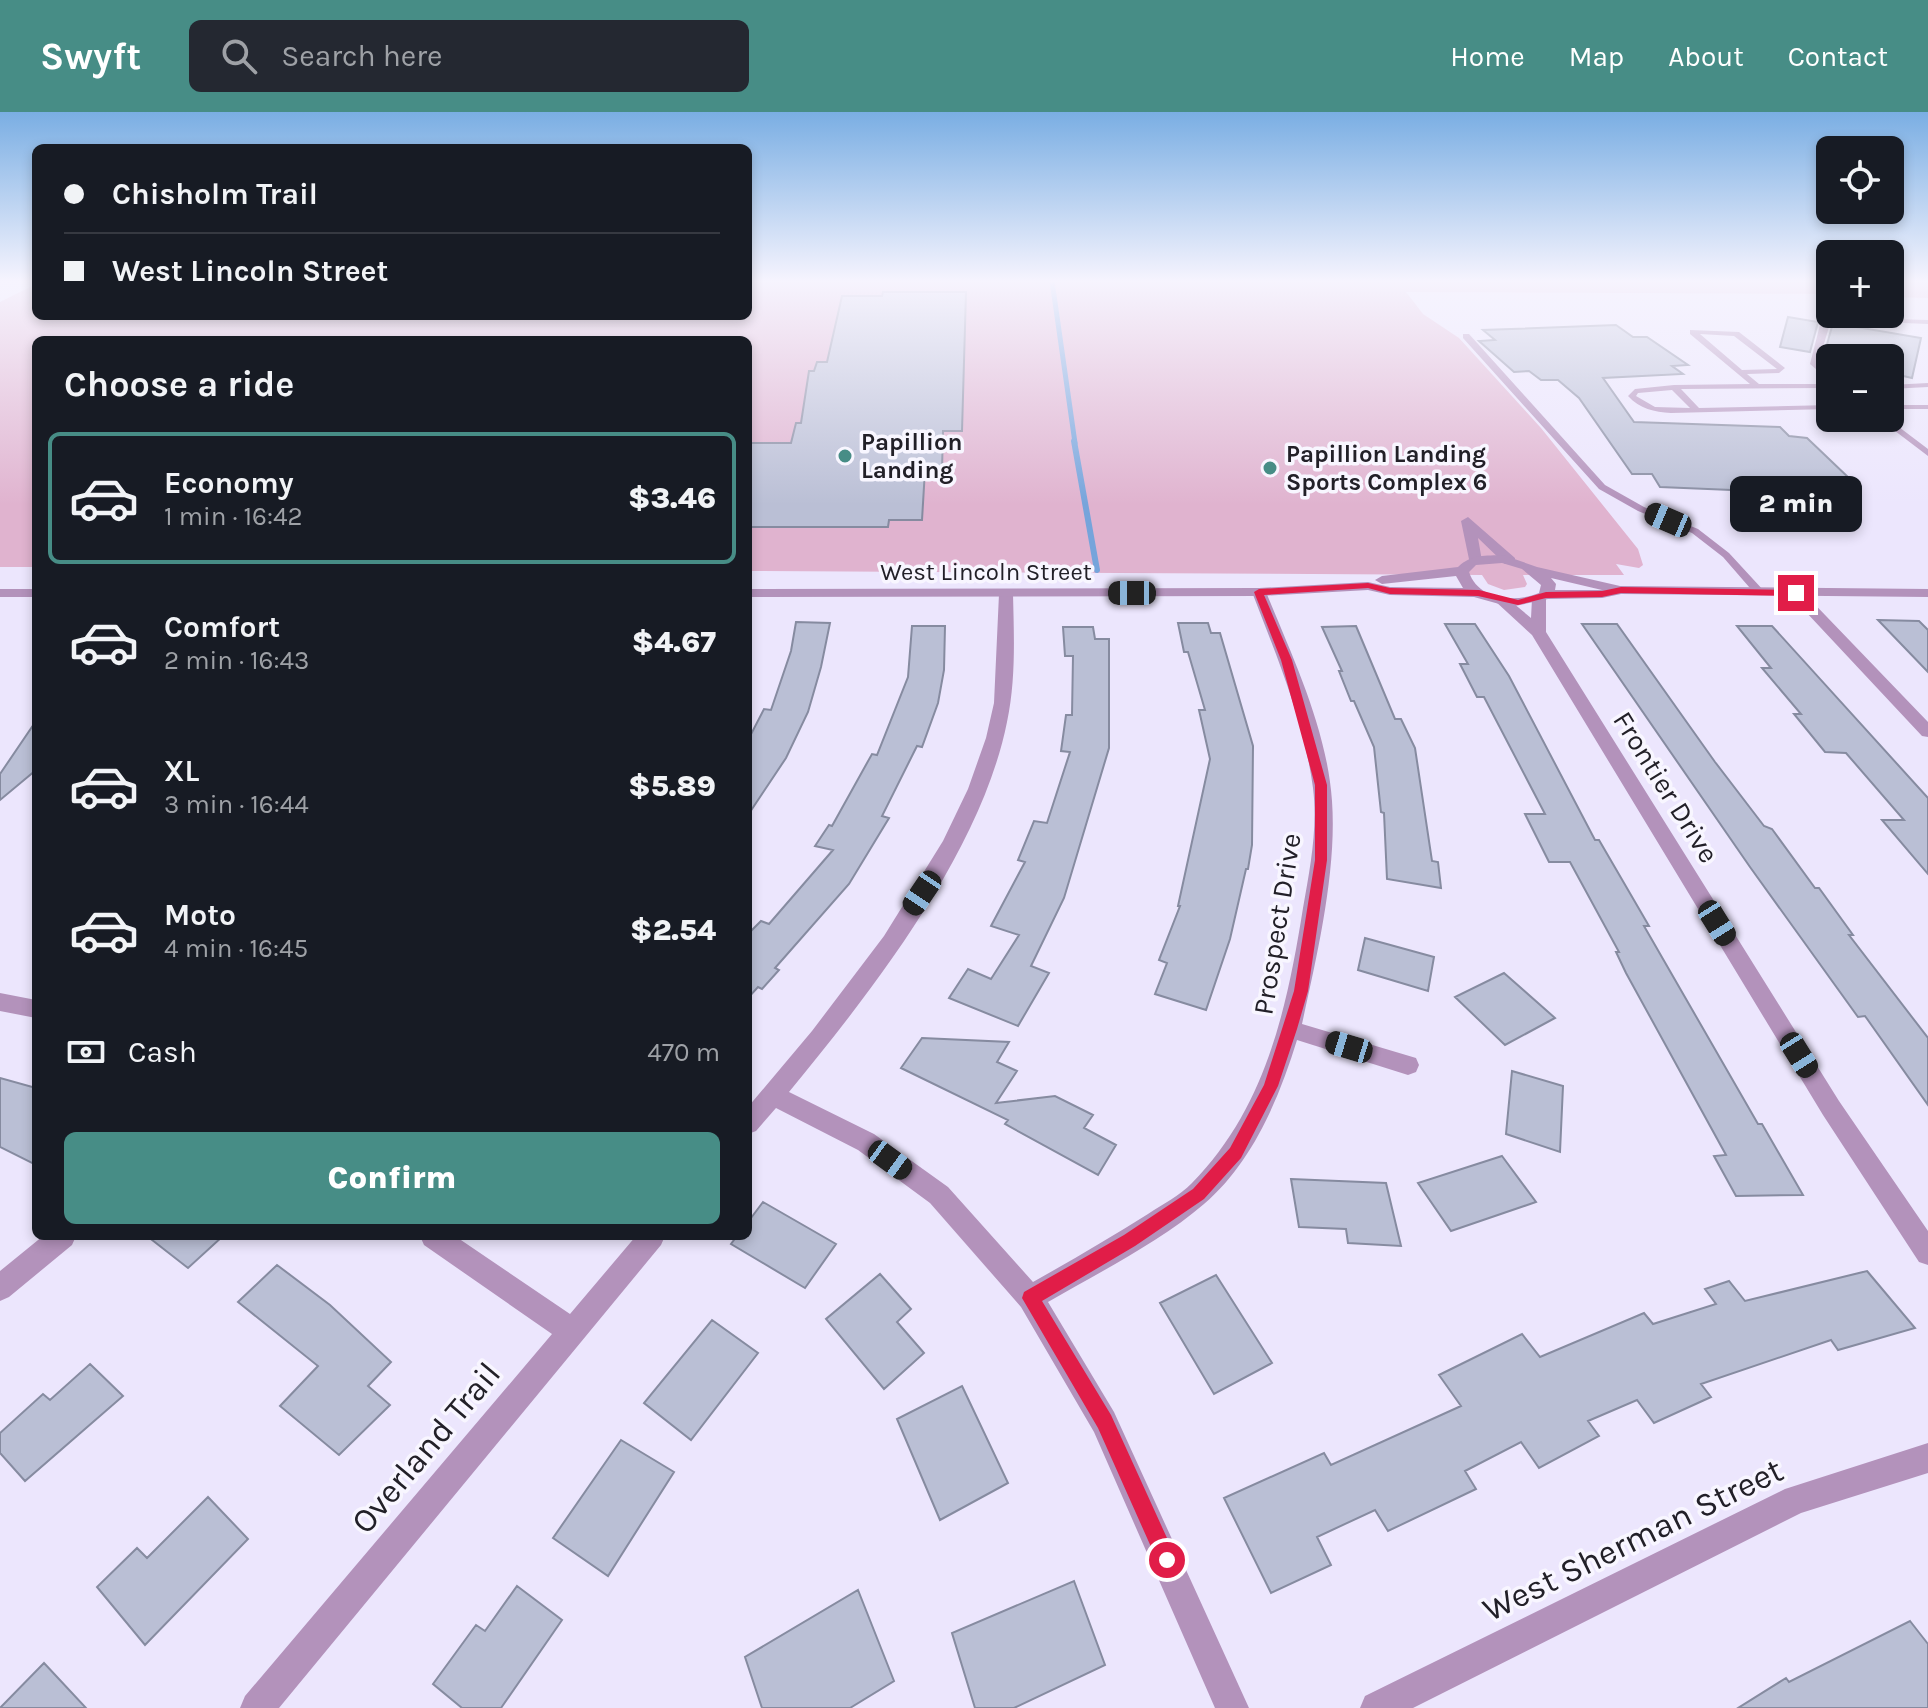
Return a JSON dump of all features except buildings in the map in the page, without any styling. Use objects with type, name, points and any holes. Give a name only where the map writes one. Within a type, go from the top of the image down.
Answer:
[{"type":"street","points":[[1479,593],[1465,583],[1468,521],[1510,561],[1537,571],[1598,582],[1621,590]]},
{"type":"street","name":"West Lincoln Street","points":[[1368,586],[1383,579],[1468,566],[1490,559],[1510,561]]},
{"type":"street","points":[[1537,571],[1549,584],[1543,597],[1538,632]]},
{"type":"street","name":"West Lincoln Street","points":[[752,593],[1259,592],[1368,586],[1390,591],[1479,593],[1502,601]]},
{"type":"street","points":[[1502,601],[1621,590],[1928,593]]},
{"type":"street","name":"Prospect Drive","points":[[1030,1298],[1129,1241],[1199,1194],[1235,1153],[1271,1086],[1290,1029],[1301,991],[1321,860],[1321,785],[1287,660],[1259,592]]},
{"type":"street","points":[[0,593],[32,593]]},
{"type":"street","points":[[1796,593],[1928,732]]},
{"type":"street","points":[[752,1119],[894,935],[937,871],[977,791],[996,735],[1006,664],[1006,594]]},
{"type":"street","name":"Frontier Drive","points":[[1502,601],[1538,632],[1831,1108],[1928,1253]]},
{"type":"street","points":[[0,1002],[32,1008]]},
{"type":"street","points":[[1290,1029],[1408,1065]]},
{"type":"street","points":[[773,1095],[866,1142],[939,1195],[1030,1298],[1104,1422],[1232,1708]]},
{"type":"street","points":[[0,1288],[58,1240]]},
{"type":"street","points":[[439,1240],[571,1331]]},
{"type":"street","name":"Overland Trail","points":[[257,1708],[649,1240]]},
{"type":"street","name":"West Sherman Street","points":[[1377,1708],[1796,1500],[1928,1458]]},
{"type":"lane","points":[[1484,355],[1602,487],[1641,509],[1695,531],[1726,555],[1760,593]]},
{"type":"lane","points":[[1721,355],[1758,387]]},
{"type":"lane","points":[[1740,372],[1779,371],[1781,368],[1764,355]]},
{"type":"lane","points":[[1904,386],[1928,385]]},
{"type":"lane","points":[[1816,386],[1674,387],[1635,391],[1632,396],[1651,409],[1816,407]]},
{"type":"lane","points":[[1674,387],[1697,410]]},
{"type":"lane","points":[[1904,407],[1928,407]]},
{"type":"lane","points":[[1900,432],[1928,453]]},
{"type":"shaded area","name":"Papillion Landing","points":[[0,355],[32,355],[32,567],[0,567]]},
{"type":"shaded area","name":"Papillion Landing","points":[[752,355],[1475,355],[1541,428],[1638,549],[1643,565],[1639,568],[1616,564],[1624,575],[1523,575],[1527,584],[1525,587],[1504,590],[1488,584],[1482,575],[752,571]]},
{"type":"waterway","points":[[1063,355],[1075,443]]},
{"type":"waterway","points":[[1074,441],[1097,570]]},
{"type":"place","name":"Papillion Landing","points":[[845,456]]},
{"type":"place","name":"Papillion Landing Sports Complex 6","points":[[1270,468]]},
{"type":"route","points":[[1167,1560],[1104,1422],[1030,1298],[1129,1241],[1199,1194],[1235,1153],[1271,1086],[1290,1029],[1301,991],[1321,860],[1321,785],[1287,660],[1259,592],[1368,586],[1390,591],[1479,593],[1518,603],[1546,595],[1602,594],[1621,590],[1796,593]]}]
